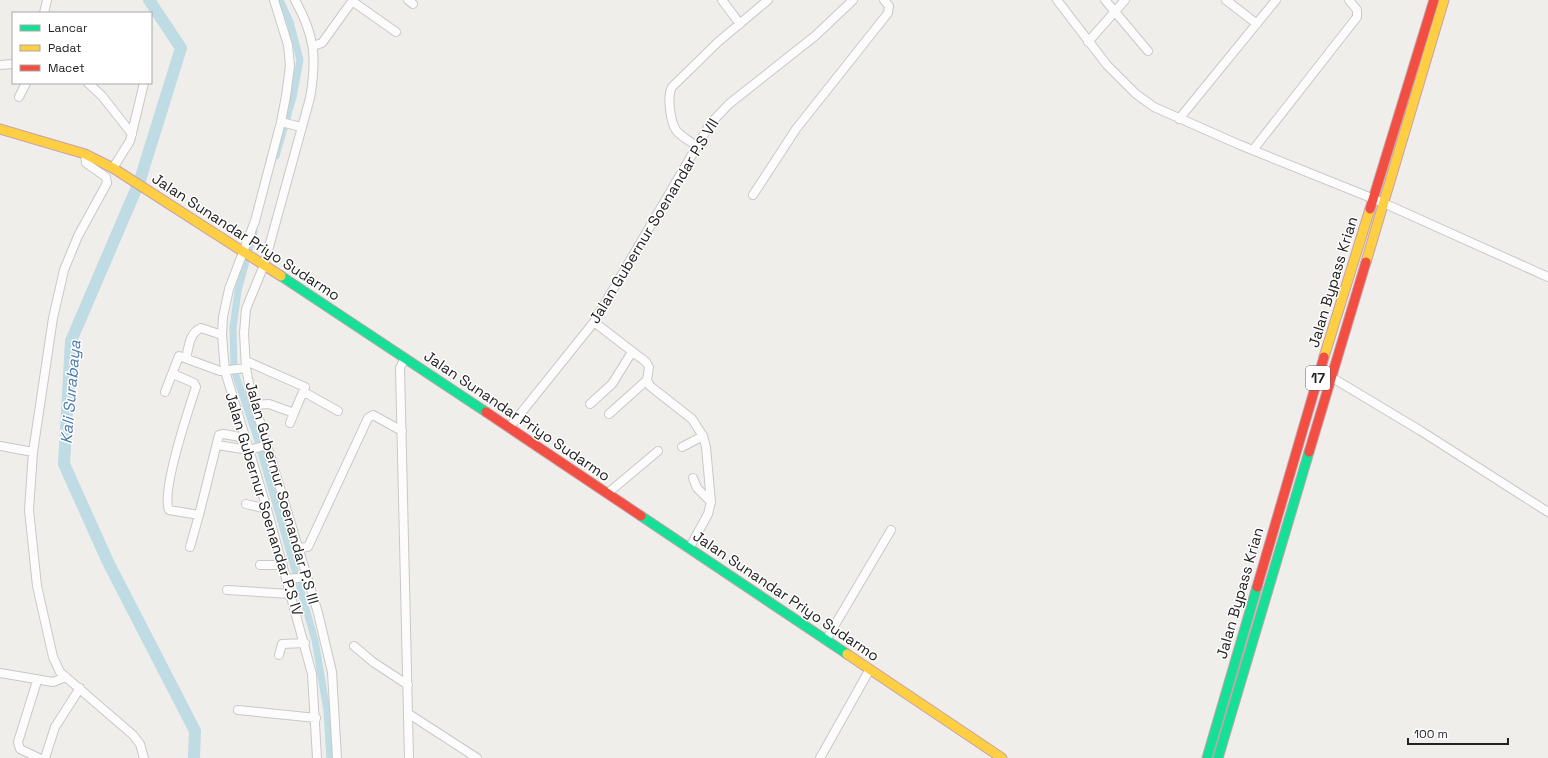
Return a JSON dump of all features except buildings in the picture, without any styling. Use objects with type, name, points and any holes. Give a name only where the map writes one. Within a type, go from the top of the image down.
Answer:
[{"type":"highway","name":"Jalan Bypass Krian","points":[[1207,758],[1254,594],[1434,0]]},
{"type":"highway","name":"Jalan Bypass Krian","points":[[1218,758],[1444,0]]},
{"type":"highway","name":"Jalan Sunandar Priyo Sudarmo","points":[[0,129],[84,154],[115,169],[244,252],[690,547],[1002,758]]},
{"type":"street","points":[[44,12],[47,0]]},
{"type":"street","name":"Jalan Gubernur Soenandar P.S IV","points":[[274,0],[282,23],[290,57],[283,123],[255,221],[244,252],[228,288],[223,317],[222,335],[226,371],[283,565],[289,579],[290,594],[305,643],[312,674],[316,718],[317,758]]},
{"type":"street","name":"Jalan Gubernur Soenandar P.S III","points":[[295,0],[303,13],[313,46],[315,70],[310,98],[299,127],[262,264],[246,309],[244,366],[266,446],[298,548],[304,577],[332,672],[337,758]]},
{"type":"street","points":[[696,146],[676,130],[668,98],[669,92],[672,87],[718,42],[768,0]]},
{"type":"street","name":"Jalan Gubernur Soenandar P.S VII","points":[[509,428],[594,322],[710,124],[729,104],[815,36],[853,0]]},
{"type":"street","points":[[753,195],[796,129],[888,13],[889,6],[884,0]]},
{"type":"street","points":[[1058,0],[1088,42],[1107,65],[1136,94],[1154,107],[1253,150],[1373,198],[1548,277]]},
{"type":"street","points":[[1105,0],[1148,51]]},
{"type":"street","points":[[1088,42],[1125,0]]},
{"type":"street","points":[[1226,0],[1257,24]]},
{"type":"street","points":[[1179,119],[1276,0]]},
{"type":"street","points":[[1253,150],[1357,17],[1357,10],[1348,0]]},
{"type":"street","points":[[313,46],[322,43],[353,1],[396,32]]},
{"type":"street","points":[[723,1],[740,24]]},
{"type":"street","points":[[0,65],[12,64]]},
{"type":"street","points":[[19,97],[26,84]]},
{"type":"street","points":[[89,84],[102,96],[132,134]]},
{"type":"street","points":[[115,169],[132,134],[144,84]]},
{"type":"street","points":[[283,123],[299,127]]},
{"type":"street","points":[[84,154],[86,163],[106,177],[108,183],[78,236],[64,270],[53,318],[33,452],[29,510],[37,586],[53,656],[60,672],[132,735],[140,744],[144,758]]},
{"type":"street","points":[[594,322],[648,364],[647,380],[650,386],[692,419],[703,436],[706,447],[710,502],[708,514],[690,547]]},
{"type":"street","points":[[186,358],[191,337],[201,328],[222,335]]},
{"type":"street","points":[[590,404],[612,384],[632,352]]},
{"type":"street","points":[[166,392],[178,357],[181,355],[197,364],[226,371],[244,366],[303,385],[305,387],[290,423]]},
{"type":"street","points":[[405,358],[400,368],[409,714],[408,758]]},
{"type":"street","points":[[173,374],[194,384],[196,387],[178,441],[169,490],[168,508],[198,515]]},
{"type":"street","points":[[1331,377],[1421,431],[1548,512]]},
{"type":"street","points":[[609,414],[647,380]]},
{"type":"street","points":[[304,392],[338,411]]},
{"type":"street","points":[[254,405],[270,404],[294,413]]},
{"type":"street","points":[[298,548],[308,547],[368,418],[373,415],[402,431]]},
{"type":"street","points":[[190,547],[204,488],[209,479],[220,434],[245,438]]},
{"type":"street","points":[[682,447],[703,436]]},
{"type":"street","points":[[217,445],[250,450],[266,446]]},
{"type":"street","points":[[0,446],[33,452]]},
{"type":"street","points":[[608,493],[658,451]]},
{"type":"street","points":[[693,478],[697,488],[710,502]]},
{"type":"street","points":[[246,504],[267,509]]},
{"type":"street","points":[[826,640],[891,530]]},
{"type":"street","points":[[260,565],[283,565]]},
{"type":"street","points":[[289,579],[304,577]]},
{"type":"street","points":[[227,590],[290,594]]},
{"type":"street","points":[[279,656],[282,644],[305,643]]},
{"type":"street","points":[[354,646],[408,685]]},
{"type":"street","points":[[820,758],[870,669]]},
{"type":"street","points":[[0,673],[37,681],[54,682],[66,677]]},
{"type":"street","points":[[37,681],[18,742],[20,749],[38,758]]},
{"type":"street","points":[[45,758],[55,727],[80,688]]},
{"type":"street","points":[[238,710],[316,718]]},
{"type":"street","points":[[409,714],[477,758]]},
{"type":"waterway","name":"Kali Surabaya","points":[[149,0],[181,48],[140,180],[71,341],[64,464],[108,562],[195,731],[194,758]]},
{"type":"waterway","points":[[276,156],[293,97],[300,60],[290,22],[280,0]]},
{"type":"waterway","points":[[254,232],[238,291],[233,328],[234,370],[256,435],[315,640],[327,711],[330,758]]},
{"type":"traffic: fast","points":[[281,276],[486,412]]},
{"type":"traffic: fast","points":[[1218,758],[1309,452]]},
{"type":"traffic: fast","points":[[641,516],[847,654]]},
{"type":"traffic: fast","points":[[1207,758],[1257,587]]},
{"type":"traffic: slow","points":[[1366,262],[1444,0]]},
{"type":"traffic: slow","points":[[0,129],[85,154],[113,168],[281,276]]},
{"type":"traffic: slow","points":[[1324,357],[1370,209]]},
{"type":"traffic: slow","points":[[847,654],[1002,758]]},
{"type":"traffic: jam","points":[[1370,209],[1434,0]]},
{"type":"traffic: jam","points":[[1309,452],[1366,262]]},
{"type":"traffic: jam","points":[[1257,587],[1324,357]]},
{"type":"traffic: jam","points":[[486,412],[641,516]]}]
